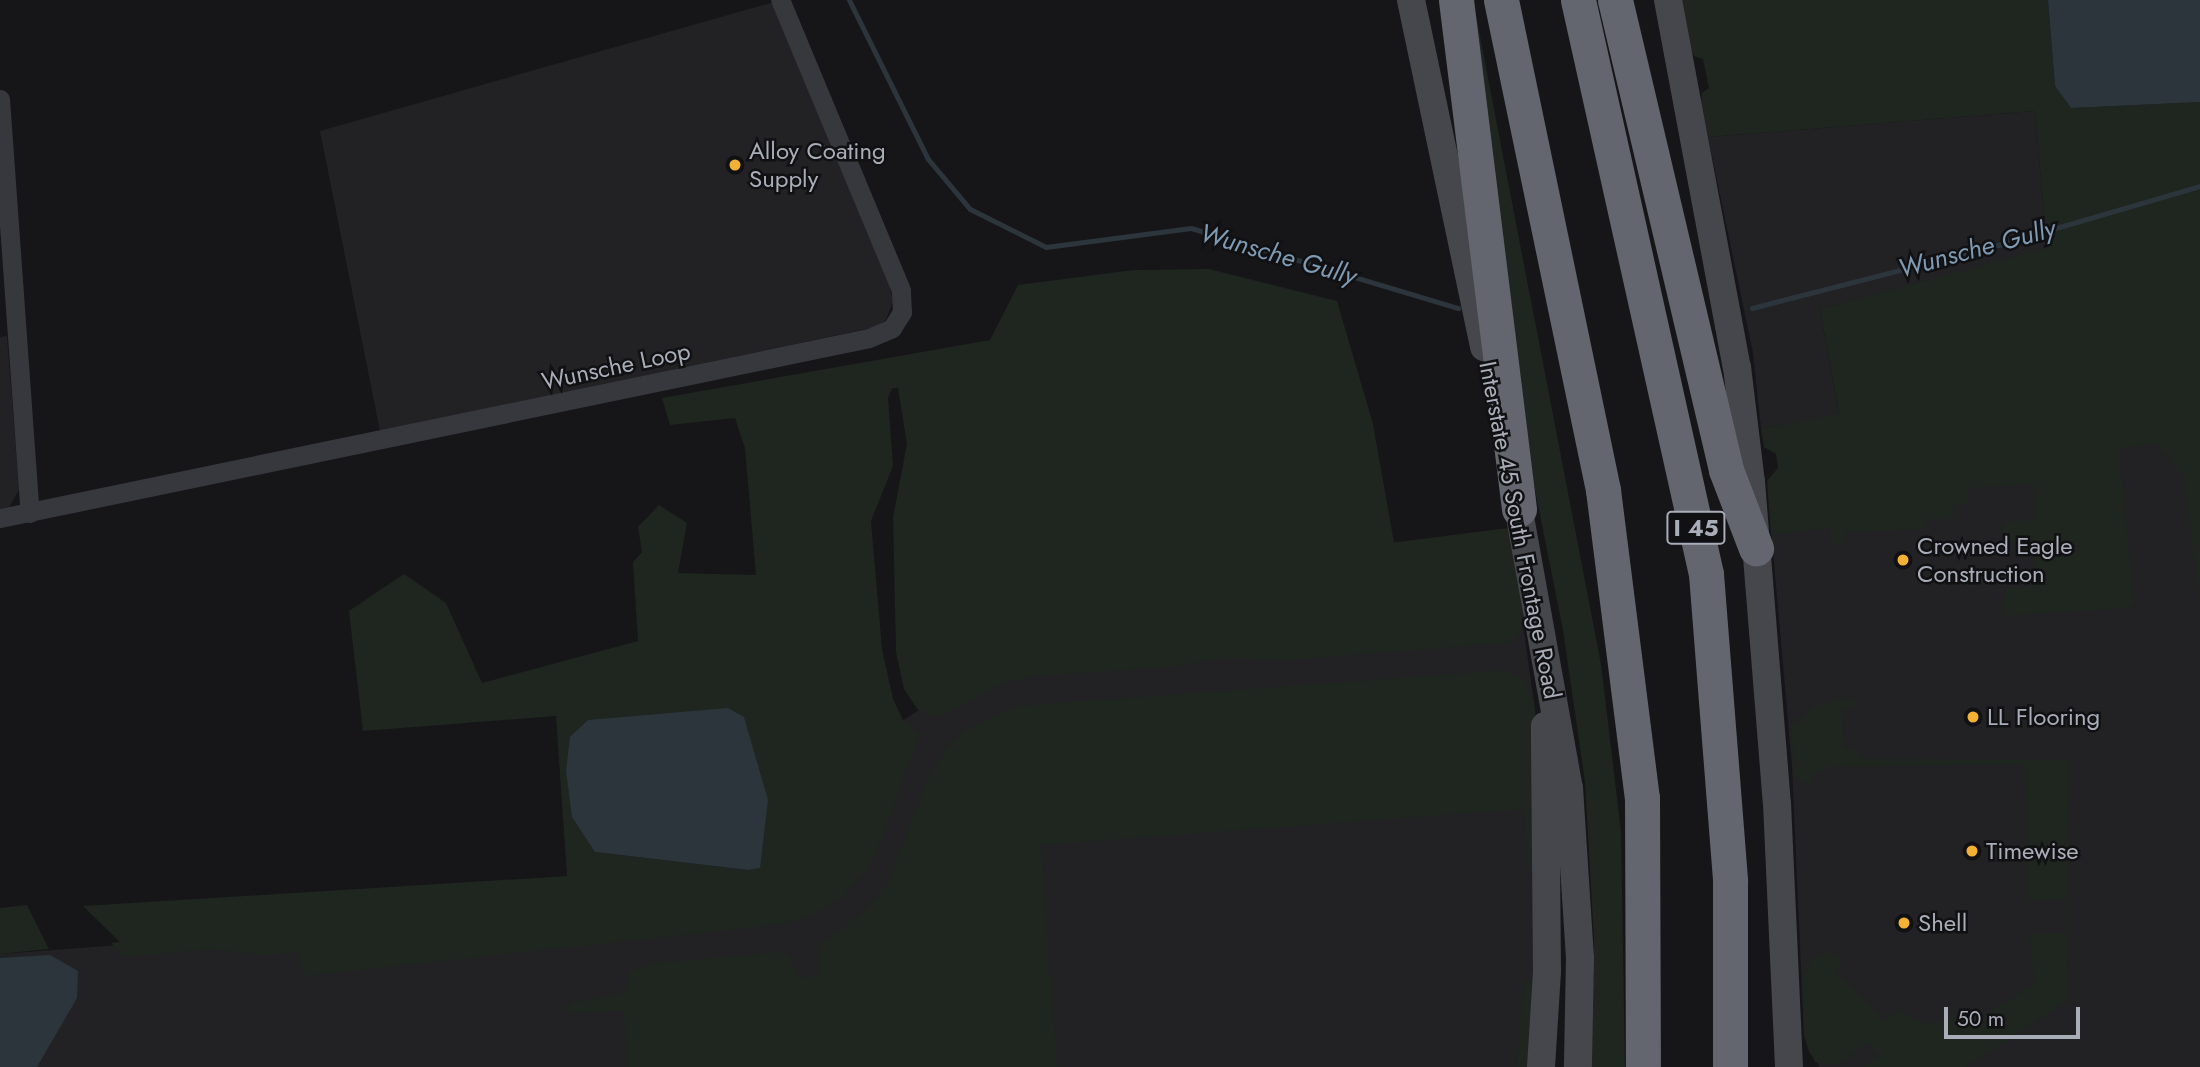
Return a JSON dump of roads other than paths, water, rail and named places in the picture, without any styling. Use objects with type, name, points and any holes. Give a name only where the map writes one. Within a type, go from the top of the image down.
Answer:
[{"type":"highway","points":[[1456,0],[1519,509]]},
{"type":"highway","points":[[1502,0],[1603,490],[1642,797],[1643,1067]]},
{"type":"highway","name":"I 45","points":[[1578,0],[1706,574],[1730,881],[1730,1067]]},
{"type":"highway","points":[[1615,0],[1726,470],[1756,548]]},
{"type":"main road","name":"Interstate 45 South Frontage Road","points":[[1411,0],[1519,509],[1569,788],[1580,958],[1578,1067]]},
{"type":"main road","points":[[1668,0],[1737,367],[1756,548],[1777,803],[1792,1065]]},
{"type":"main road","points":[[1541,1067],[1548,905],[1545,654]]},
{"type":"street","name":"Wunsche Loop","points":[[0,517],[30,513],[856,341],[892,328],[902,312],[901,290],[780,0]]},
{"type":"street","points":[[0,99],[30,513]]},
{"type":"waterway","name":"Wunsche Gully","points":[[849,0],[928,159],[970,209],[1046,247],[1191,228],[1458,308]]},
{"type":"waterway","name":"Wunsche Gully","points":[[1752,308],[1998,245],[2200,186]]},
{"type":"place","name":"Alloy Coating Supply","points":[[735,165]]},
{"type":"place","name":"Crowned Eagle Construction","points":[[1903,560]]},
{"type":"place","name":"LL Flooring","points":[[1973,717]]},
{"type":"place","name":"Timewise","points":[[1972,851]]},
{"type":"place","name":"Shell","points":[[1904,923]]}]
